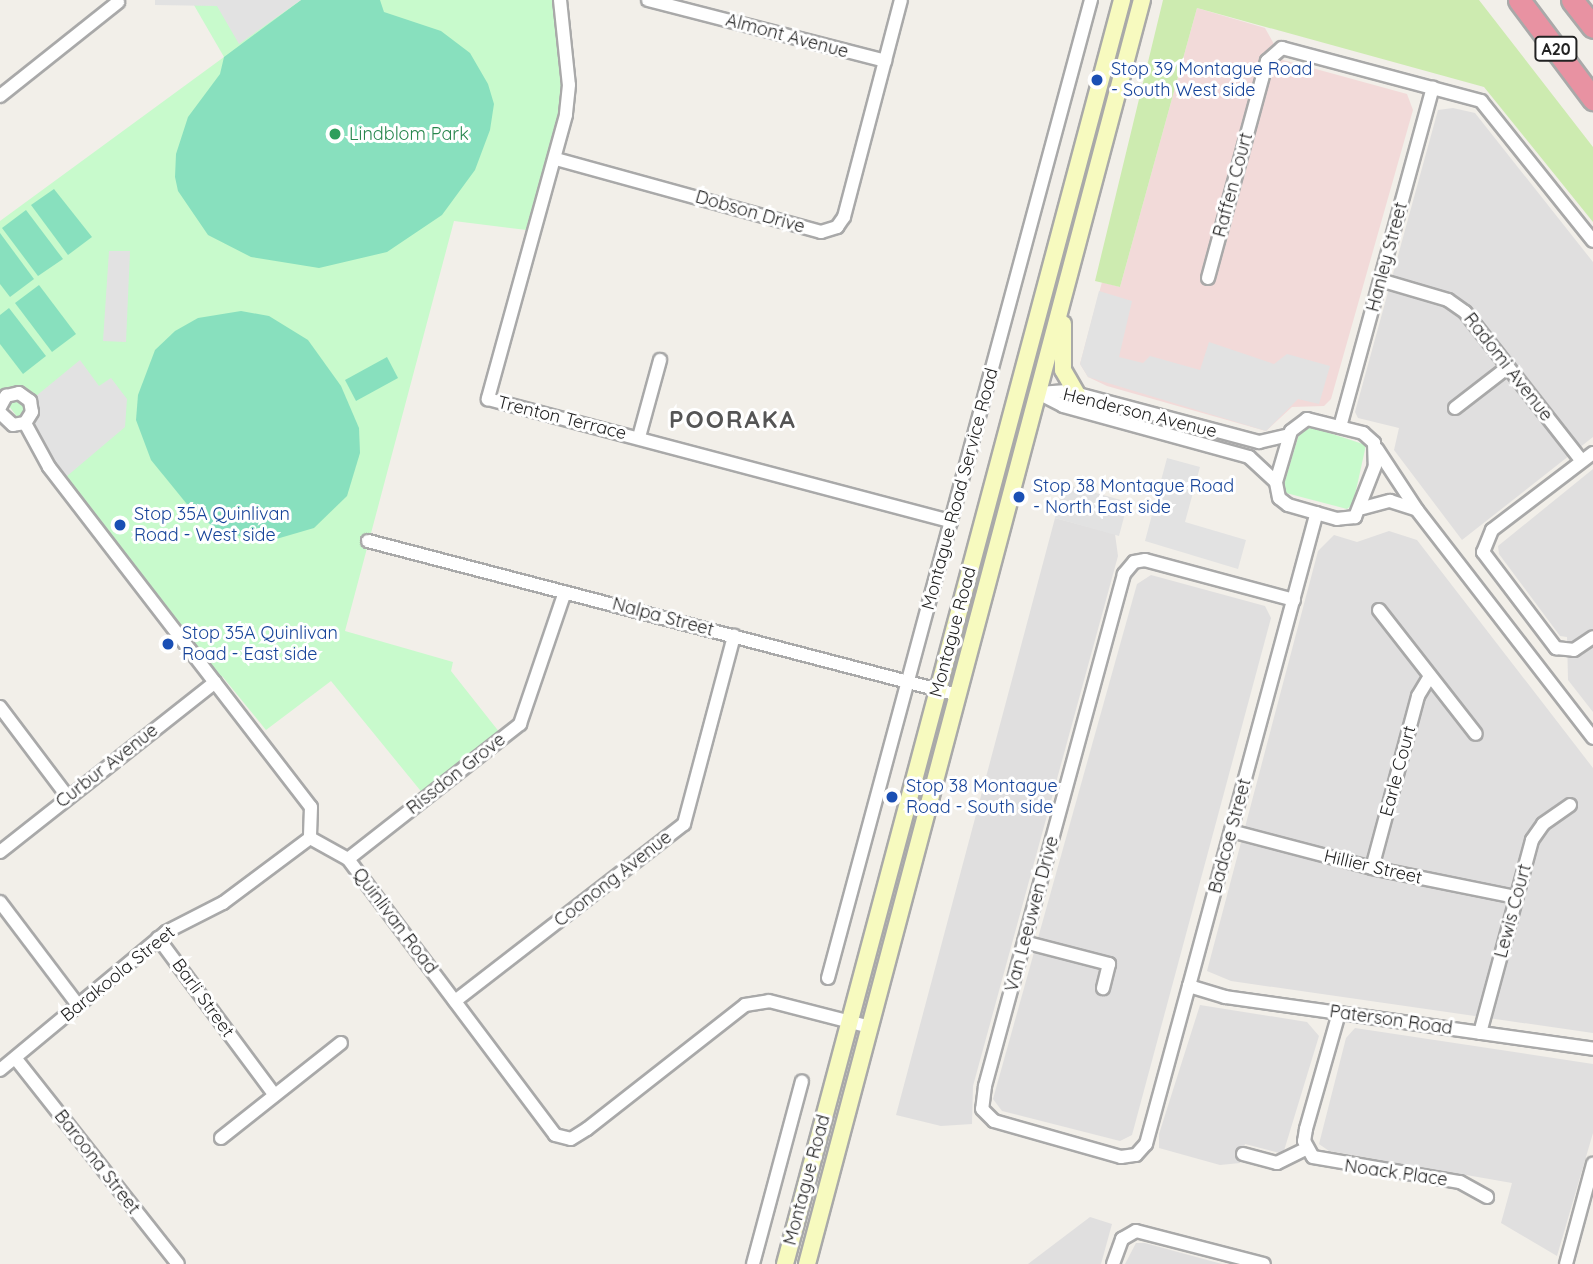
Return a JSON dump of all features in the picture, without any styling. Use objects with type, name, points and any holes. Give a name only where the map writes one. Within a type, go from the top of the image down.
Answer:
[{"type":"highway","name":"A20","points":[[1518,0],[1593,99]]},
{"type":"highway","name":"A20","points":[[1572,0],[1593,27]]},
{"type":"main road","name":"Montague Road","points":[[785,1264],[1122,0]]},
{"type":"main road","name":"Montague Road","points":[[807,1264],[1142,0]]},
{"type":"main road","points":[[1063,301],[1063,370],[1077,394]]},
{"type":"main road","points":[[1019,387],[1038,393]]},
{"type":"street","name":"Trenton Terrace","points":[[560,0],[569,85],[555,159],[488,399],[951,521]]},
{"type":"street","name":"Almont Avenue","points":[[648,0],[885,61]]},
{"type":"street","name":"Dobson Drive","points":[[555,159],[821,232],[837,227],[844,217],[901,0]]},
{"type":"street","name":"Montague Road Service Road","points":[[828,978],[1091,0]]},
{"type":"street","points":[[0,96],[118,2]]},
{"type":"street","name":"Raffen Court","points":[[1208,278],[1270,54],[1290,48],[1433,87]]},
{"type":"street","points":[[1433,87],[1485,104],[1593,241]]},
{"type":"street","name":"Hanley Street","points":[[1340,427],[1433,87]]},
{"type":"street","name":"Radomi Avenue","points":[[1380,280],[1456,305],[1582,461]]},
{"type":"street","points":[[639,437],[660,360]]},
{"type":"street","points":[[1455,408],[1508,367]]},
{"type":"street","points":[[0,413],[13,425],[24,423],[32,412],[30,401],[19,393],[2,397]]},
{"type":"street","name":"Henderson Avenue","points":[[1038,393],[1077,394],[1251,440],[1289,435]]},
{"type":"street","name":"Henderson Avenue","points":[[1038,393],[1063,406],[1249,457],[1276,482]]},
{"type":"street","points":[[1417,510],[1390,501],[1363,508],[1350,520],[1283,503],[1276,482],[1289,435],[1304,419],[1363,433],[1377,449],[1417,510],[1593,738]]},
{"type":"street","points":[[24,423],[49,467],[311,807],[310,838]]},
{"type":"street","points":[[1363,508],[1377,449]]},
{"type":"street","points":[[1593,453],[1492,530],[1483,547],[1485,557],[1556,648],[1574,650],[1593,637]]},
{"type":"street","name":"Badcoe Street","points":[[1136,1155],[1146,1144],[1317,513]]},
{"type":"street","name":"Nalpa Street","points":[[368,541],[958,695]]},
{"type":"street","name":"Van Leeuwen Drive","points":[[1136,1155],[1121,1157],[994,1121],[982,1109],[1024,942],[1128,569],[1145,560],[1294,600]]},
{"type":"street","name":"Rissdon Grove","points":[[348,859],[520,724],[565,592]]},
{"type":"street","points":[[1379,610],[1476,734]]},
{"type":"street","name":"Coonong Avenue","points":[[455,1001],[684,824],[734,636]]},
{"type":"street","name":"Earle Court","points":[[1372,868],[1418,696],[1430,676]]},
{"type":"street","name":"Curbur Avenue","points":[[0,852],[67,796],[215,682]]},
{"type":"street","points":[[0,707],[67,796]]},
{"type":"street","name":"Lewis Court","points":[[1480,1033],[1516,897],[1537,831],[1570,805]]},
{"type":"street","name":"Hillier Street","points":[[1231,831],[1372,868],[1516,897]]},
{"type":"street","name":"Quinlivan Road","points":[[310,838],[348,859],[555,1135],[571,1139],[745,1005],[769,1001],[870,1027]]},
{"type":"street","name":"Barakoola Street","points":[[0,1070],[159,938],[223,903],[310,838]]},
{"type":"street","points":[[0,902],[78,1004]]},
{"type":"street","name":"Barli Street","points":[[159,938],[274,1094]]},
{"type":"street","points":[[1024,942],[1109,964],[1103,988]]},
{"type":"street","name":"Paterson Road","points":[[1189,986],[1225,997],[1593,1049]]},
{"type":"street","points":[[1244,1154],[1277,1164],[1306,1149],[1306,1129],[1339,1013]]},
{"type":"street","points":[[221,1138],[341,1043]]},
{"type":"street","name":"Baroona Street","points":[[16,1059],[178,1264]]},
{"type":"street","points":[[753,1264],[802,1081]]},
{"type":"street","name":"Noack Place","points":[[1306,1149],[1319,1161],[1460,1182],[1487,1197]]},
{"type":"street","points":[[1566,1264],[1593,1164]]},
{"type":"street","points":[[1113,1264],[1122,1239],[1136,1231],[1264,1264]]},
{"type":"shaded area","points":[[155,0],[301,0],[239,44],[217,6],[155,5]]},
{"type":"shaded area","points":[[1197,8],[1265,28],[1283,60],[1407,94],[1413,110],[1331,399],[1324,406],[1292,407],[1266,431],[1107,386],[1088,377],[1080,364],[1102,282],[1120,287]]},
{"type":"shaded area","points":[[1453,108],[1475,113],[1593,262],[1593,437],[1462,540],[1394,450],[1399,428],[1358,418],[1355,412],[1438,110]]},
{"type":"shaded area","points":[[109,251],[130,251],[126,342],[103,341]]},
{"type":"shaded area","points":[[1099,291],[1132,301],[1119,357],[1143,363],[1150,356],[1200,370],[1209,342],[1274,364],[1287,354],[1330,366],[1319,404],[1298,399],[1266,431],[1088,377],[1080,364]]},
{"type":"shaded area","points":[[80,360],[99,386],[111,378],[127,399],[125,427],[60,482],[25,423],[30,401]]},
{"type":"shaded area","points":[[1167,458],[1200,467],[1185,522],[1246,540],[1238,569],[1145,541]]},
{"type":"shaded area","points":[[1593,469],[1593,712],[1568,680],[1567,637],[1560,636],[1499,554],[1498,546]]},
{"type":"shaded area","points":[[1064,484],[1128,502],[1119,536],[1055,518]]},
{"type":"shaded area","points":[[1055,518],[1115,534],[1118,556],[973,1086],[972,1124],[941,1126],[896,1115]]},
{"type":"shaded area","points":[[1389,531],[1417,540],[1593,768],[1593,1033],[1231,981],[1207,971],[1318,551],[1334,535],[1357,542]]},
{"type":"shaded area","points":[[1151,575],[1265,606],[1271,618],[1132,1135],[1120,1141],[1002,1111],[993,1099],[1137,584]]},
{"type":"shaded area","points":[[1200,1005],[1307,1022],[1319,1036],[1283,1154],[1245,1144],[1240,1163],[1220,1165],[1159,1148],[1159,1134]]},
{"type":"shaded area","points":[[1355,1028],[1593,1064],[1593,1133],[1557,1256],[1501,1223],[1512,1183],[1329,1151],[1319,1144],[1346,1038]]},
{"type":"shaded area","points":[[1090,1217],[1112,1224],[1101,1264],[1028,1264]]},
{"type":"shaded area","points":[[1136,1243],[1145,1243],[1222,1264],[1125,1264]]},
{"type":"green space","points":[[191,0],[560,0],[566,115],[535,231],[454,221],[345,631],[453,662],[451,671],[500,733],[424,795],[331,681],[266,730],[222,676],[215,682],[0,394],[0,221],[224,57]]},
{"type":"green space","name":"Lindblom Park","points":[[301,0],[380,0],[384,12],[441,31],[470,53],[488,84],[494,104],[490,130],[475,170],[442,215],[387,252],[319,268],[251,257],[208,235],[178,191],[175,177],[176,154],[188,117],[220,74],[224,57]]},
{"type":"green space","points":[[1163,0],[1479,0],[1593,147],[1593,222],[1484,87],[1197,8],[1120,287],[1095,281]]},
{"type":"green space","points":[[54,189],[92,237],[68,255],[31,205]]},
{"type":"green space","points":[[26,210],[63,259],[38,276],[2,228]]},
{"type":"green space","points":[[0,233],[34,279],[10,297],[0,284]]},
{"type":"green space","points":[[39,285],[76,334],[52,352],[15,303]]},
{"type":"green space","points":[[9,308],[46,356],[23,374],[0,344],[0,315]]},
{"type":"green space","points":[[241,311],[269,316],[308,340],[341,386],[359,428],[360,453],[347,496],[314,528],[266,542],[222,532],[195,514],[151,460],[136,420],[138,395],[155,350],[175,331],[198,318]]},
{"type":"green space","points":[[387,357],[398,378],[356,401],[345,380]]},
{"type":"green space","points":[[1311,427],[1366,445],[1353,504],[1347,509],[1286,493],[1284,484],[1299,434]]},
{"type":"place","name":"Stop 39 Montague Road - South West side","points":[[1097,80]]},
{"type":"place","name":"Lindblom Park","points":[[335,134]]},
{"type":"place","name":"Stop 38 Montague Road - North East side","points":[[1019,497]]},
{"type":"place","name":"Stop 35A Quinlivan Road - West side","points":[[120,525]]},
{"type":"place","name":"Stop 35A Quinlivan Road - East side","points":[[168,644]]},
{"type":"place","name":"Stop 38 Montague Road - South side","points":[[892,797]]},
{"type":"district","name":"POORAKA","points":[[733,420]]}]
